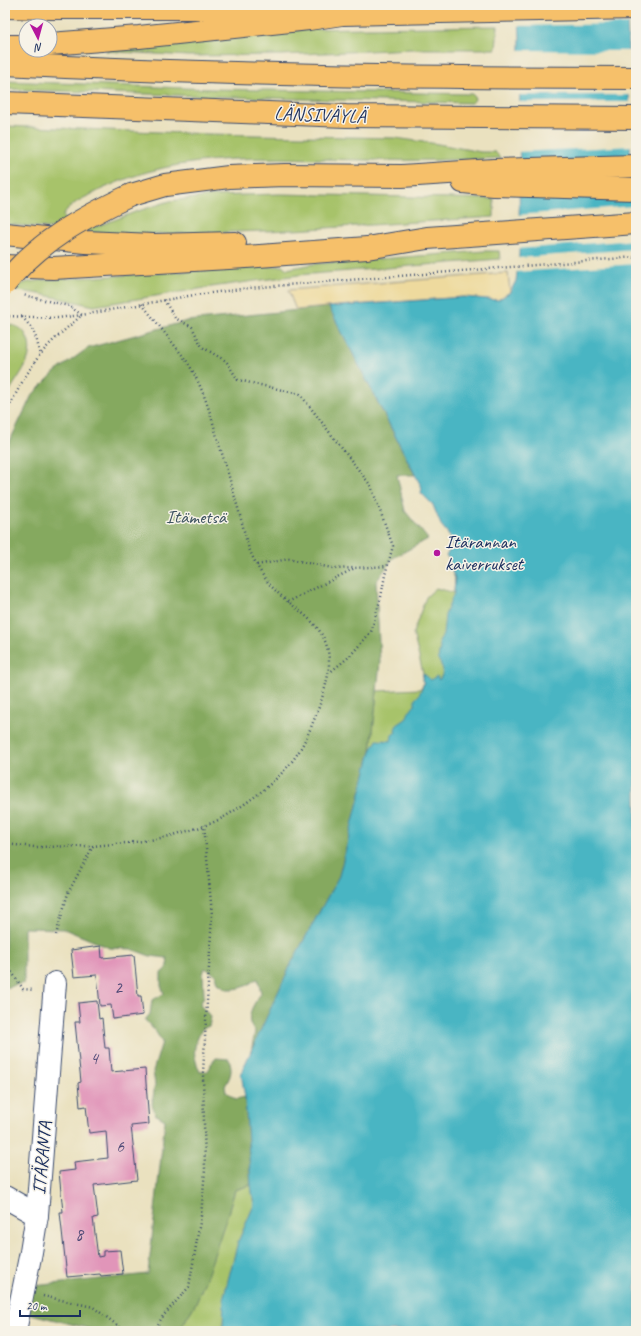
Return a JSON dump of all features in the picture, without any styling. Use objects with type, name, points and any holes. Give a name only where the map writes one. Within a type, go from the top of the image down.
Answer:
[{"type":"highway","points":[[5,7],[308,8],[342,14]]},
{"type":"highway","points":[[58,43],[139,37],[309,19],[342,14],[636,8]]},
{"type":"highway","points":[[5,46],[18,46]]},
{"type":"highway","name":"LÄNSIVÄYLÄ","points":[[5,64],[211,72],[508,78],[636,78]]},
{"type":"highway","name":"LÄNSIVÄYLÄ","points":[[5,104],[346,116],[636,118]]},
{"type":"highway","points":[[494,177],[636,166]]},
{"type":"highway","points":[[13,289],[12,274],[33,254],[63,230],[131,195],[165,185],[229,177],[285,175],[494,177],[636,188]]},
{"type":"highway","points":[[5,234],[85,242],[153,245],[262,242],[367,236],[427,238],[636,223]]},
{"type":"highway","points":[[5,266],[53,268],[246,257],[367,248],[427,238]]},
{"type":"street","name":"ITÄRANTA","points":[[15,1331],[37,1215],[55,987]]},
{"type":"street","points":[[5,1197],[37,1215]]},
{"type":"path","points":[[5,316],[57,318],[164,300],[249,288],[636,257]]},
{"type":"path","points":[[13,289],[69,306],[82,315]]},
{"type":"path","points":[[164,300],[175,318],[192,327],[202,347],[226,361],[238,380],[300,394],[371,486],[393,546],[371,632],[349,657],[328,673]]},
{"type":"path","points":[[5,844],[34,847],[93,846],[142,841],[179,834],[223,817],[268,785],[297,754],[312,727],[324,691],[330,665],[325,642],[320,632],[300,611],[288,602],[267,581],[257,565],[250,552],[204,396],[189,364],[142,304]]},
{"type":"path","points":[[5,416],[25,377],[40,356],[82,315]]},
{"type":"path","points":[[22,317],[31,326],[37,337],[40,356]]},
{"type":"path","points":[[257,565],[289,559],[337,569],[387,566]]},
{"type":"path","points":[[288,602],[357,568]]},
{"type":"path","points":[[154,1331],[163,1316],[189,1287],[201,1216],[205,1170],[203,1073],[212,914],[204,825]]},
{"type":"path","points":[[56,935],[68,893],[93,846]]},
{"type":"path","points":[[5,962],[23,989],[55,987]]},
{"type":"path","points":[[23,1292],[93,1307],[125,1331]]},
{"type":"green space","points":[[498,26],[496,49],[411,49],[281,55],[188,56],[106,51],[110,48],[308,29]]},
{"type":"green space","points":[[5,81],[210,89],[472,94],[475,99],[472,103],[414,102],[5,89]]},
{"type":"green space","points":[[5,126],[209,134],[395,138],[481,152],[495,152],[501,158],[399,160],[263,158],[197,162],[164,168],[132,177],[78,201],[63,215],[66,223],[82,227],[98,226],[170,201],[211,196],[280,194],[494,199],[494,217],[294,230],[168,234],[110,234],[5,224]]},
{"type":"green space","points":[[499,251],[500,259],[299,275],[211,287],[94,306],[40,294],[12,290],[14,286],[45,280],[259,267],[283,266],[287,269],[313,264]]},
{"type":"green space","name":"Itämetsä","points":[[329,307],[415,475],[397,475],[405,511],[428,539],[393,558],[376,582],[380,662],[371,751],[339,876],[292,962],[251,1052],[255,1031],[249,1019],[252,1007],[261,993],[258,979],[241,988],[227,989],[218,983],[216,975],[205,968],[203,974],[204,996],[200,1005],[211,1017],[209,1026],[202,1029],[195,1046],[196,1060],[200,1072],[207,1071],[216,1058],[229,1059],[231,1070],[225,1086],[226,1092],[236,1099],[245,1097],[251,1185],[235,1190],[208,1273],[197,1301],[179,1331],[92,1331],[91,1329],[27,1313],[33,1286],[148,1274],[165,1120],[155,1114],[152,1104],[155,1085],[153,1071],[162,1042],[156,1032],[145,1020],[150,1014],[152,1000],[164,994],[161,986],[161,973],[168,967],[167,958],[150,956],[131,949],[110,948],[64,929],[24,928],[24,983],[5,988],[5,451],[32,395],[55,372],[88,348],[187,321]]},
{"type":"green space","points":[[5,324],[17,327],[24,332],[29,344],[29,352],[24,368],[5,400]]},
{"type":"green space","points":[[501,562],[415,745],[383,740],[371,751],[377,691],[420,689],[424,683],[422,680],[423,673],[413,633],[426,597],[436,588],[454,593],[455,578],[450,567]]},
{"type":"green space","points":[[251,1185],[254,1205],[238,1242],[224,1296],[223,1331],[179,1331],[197,1301],[235,1190]]},
{"type":"sand","points":[[508,273],[510,292],[498,300],[464,297],[296,310],[288,290]]},
{"type":"water","points":[[518,5],[627,5],[633,264],[636,269],[636,1331],[223,1331],[224,1296],[238,1242],[254,1205],[251,1185],[245,1097],[241,1073],[292,962],[339,876],[371,751],[377,740],[391,741],[392,735],[396,732],[395,729],[397,725],[406,719],[409,712],[415,705],[415,699],[419,695],[424,683],[422,680],[423,673],[431,680],[437,676],[439,680],[442,675],[443,669],[438,659],[440,647],[439,641],[443,635],[445,615],[454,593],[455,578],[450,567],[449,558],[446,556],[449,551],[454,548],[447,532],[441,525],[433,505],[421,493],[422,488],[329,307],[464,297],[498,300],[510,292],[516,281],[519,256],[520,36]]},
{"type":"pier","points":[[516,5],[629,5],[630,24],[517,26]]},
{"type":"pier","points":[[518,50],[630,51],[631,95],[517,95]]},
{"type":"pier","points":[[517,102],[632,102],[633,146],[517,152]]},
{"type":"pier","points":[[634,206],[635,240],[517,249],[517,215]]},
{"type":"pier","points":[[635,249],[636,264],[515,272],[517,258]]},
{"type":"building","points":[[101,946],[102,958],[134,955],[138,996],[141,996],[143,1015],[113,1019],[111,1005],[100,1006],[97,975],[74,977],[71,950]]},
{"type":"building","points":[[97,1001],[99,1019],[102,1018],[105,1048],[109,1048],[111,1072],[145,1069],[149,1124],[131,1126],[137,1180],[94,1185],[98,1217],[93,1218],[98,1257],[103,1256],[103,1251],[120,1250],[123,1274],[101,1276],[100,1274],[67,1277],[60,1212],[63,1212],[59,1172],[75,1170],[74,1162],[108,1158],[106,1131],[89,1133],[86,1106],[80,1107],[78,1083],[81,1082],[75,1022],[80,1022],[78,1003]]},
{"type":"place","name":"Itärannan kaiverrukset","points":[[437,553]]}]
